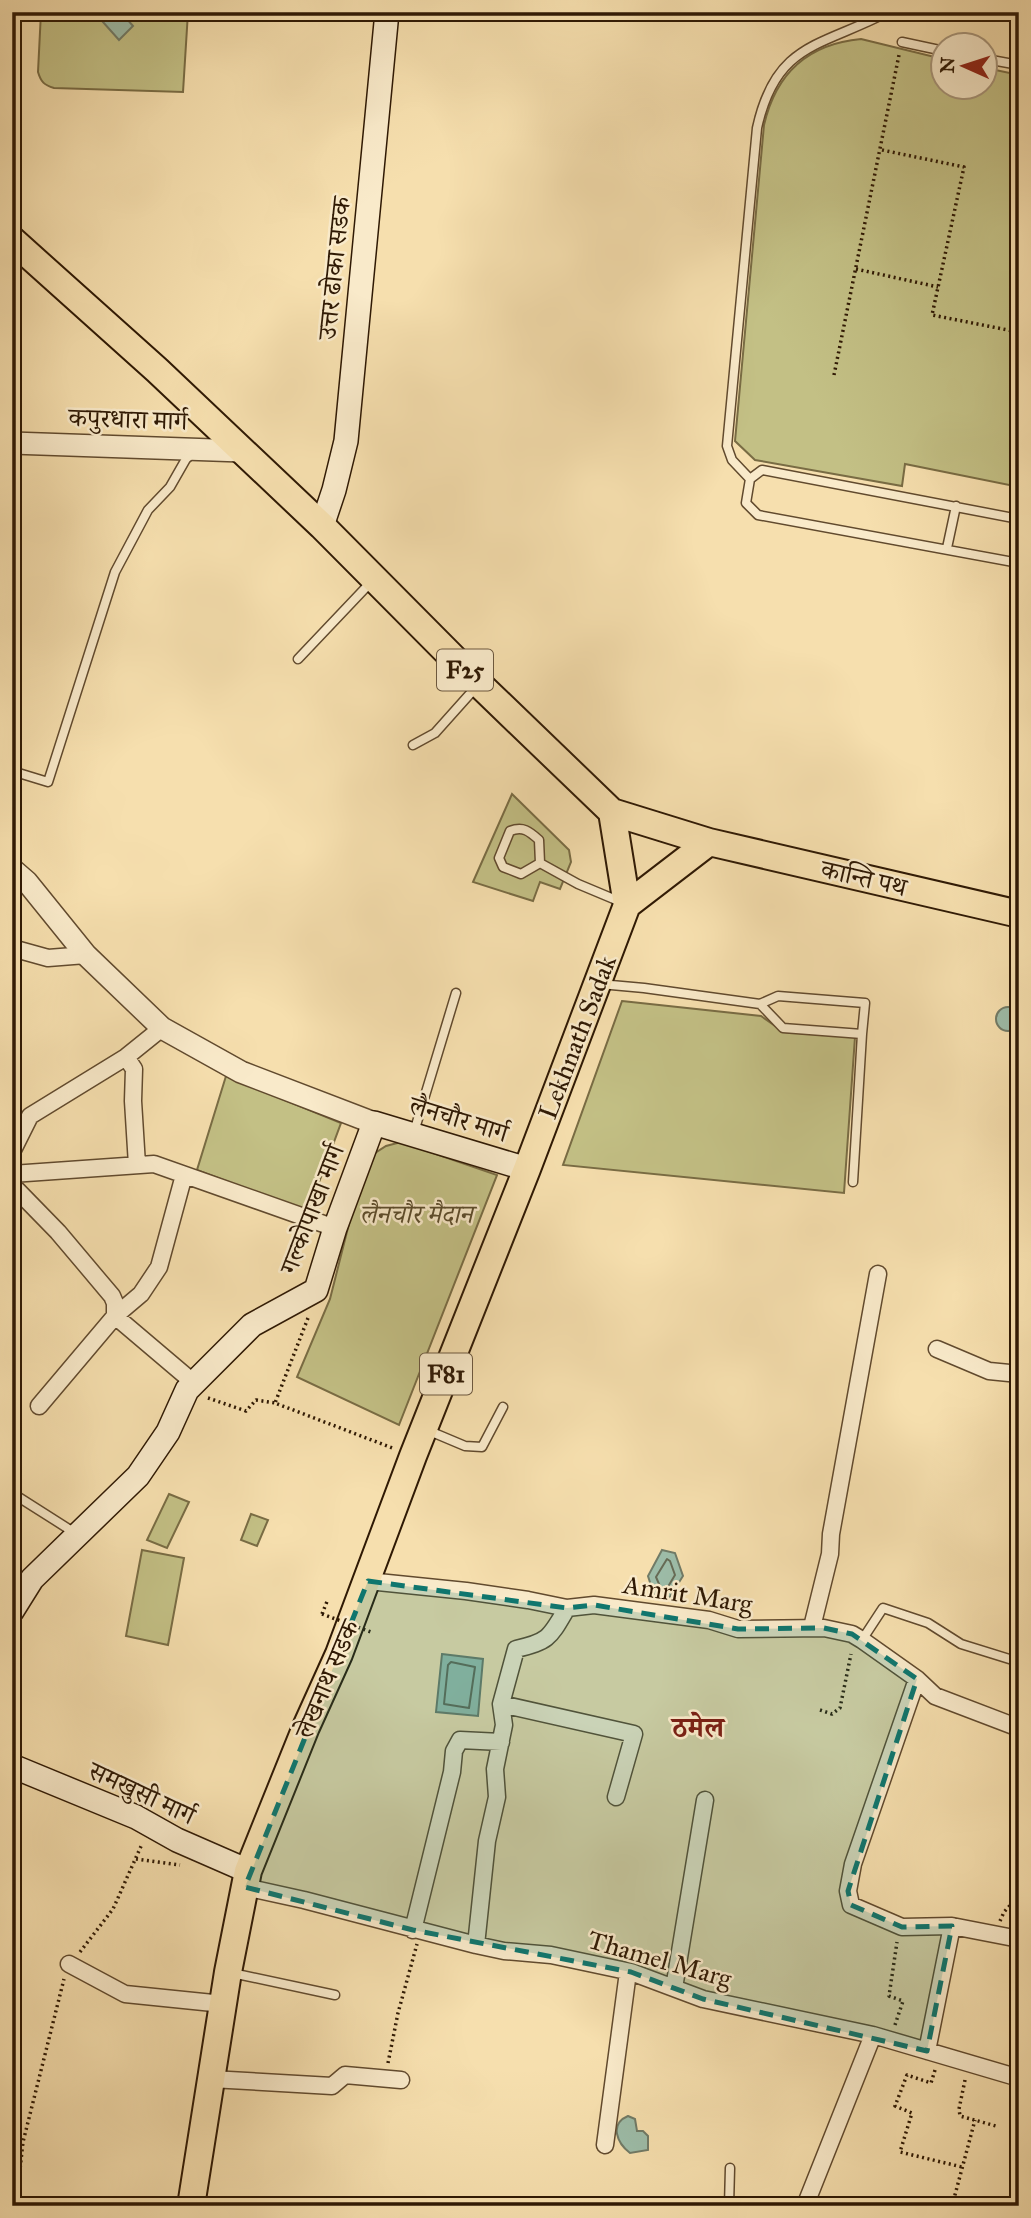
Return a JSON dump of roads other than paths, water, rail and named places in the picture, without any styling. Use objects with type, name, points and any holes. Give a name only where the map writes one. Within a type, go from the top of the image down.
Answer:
[{"type":"main road","name":"उत्तर ढोका सडक","points":[[322,526],[346,441],[387,12]]},
{"type":"main road","name":"F25","points":[[12,240],[157,370],[322,526],[479,684],[612,811],[709,842]]},
{"type":"main road","name":"F81","points":[[612,811],[627,905]]},
{"type":"main road","points":[[627,905],[709,842]]},
{"type":"main road","name":"कान्ति पथ","points":[[709,842],[1019,914]]},
{"type":"main road","name":"Lekhnath Sadak","points":[[527,1168],[627,905]]},
{"type":"main road","name":"लैनचौर मार्ग","points":[[374,1123],[527,1168]]},
{"type":"main road","name":"गल्कोपाखा मार्ग","points":[[12,1611],[32,1579],[138,1476],[168,1432],[187,1390],[251,1325],[316,1290],[335,1228],[374,1123]]},
{"type":"main road","name":"लेखनाथ सडक","points":[[191,2206],[228,1972],[247,1879],[368,1581],[413,1455],[527,1168]]},
{"type":"main road","name":"समखुसी मार्ग","points":[[12,1766],[136,1817],[247,1879]]},
{"type":"street","name":"कपुरधारा मार्ग","points":[[12,443],[242,451]]},
{"type":"street","points":[[12,869],[27,883],[86,955],[162,1028],[241,1072],[374,1123]]},
{"type":"street","points":[[12,948],[48,958],[86,955]]},
{"type":"street","points":[[12,1152],[30,1116],[126,1057],[162,1028]]},
{"type":"street","points":[[126,1057],[134,1069],[137,1165]]},
{"type":"street","points":[[15,1182],[154,1164],[335,1228]]},
{"type":"street","points":[[38,1406],[115,1316],[141,1294],[159,1267],[184,1175]]},
{"type":"street","points":[[15,1182],[111,1296],[115,1303],[115,1316],[192,1385]]},
{"type":"street","points":[[813,1627],[830,1554],[831,1534],[878,1274]]},
{"type":"street","points":[[937,1349],[989,1371],[1019,1374]]},
{"type":"street","name":"Amrit Marg","points":[[368,1581],[478,1592],[566,1608],[594,1605],[709,1620],[738,1629],[813,1627],[857,1637],[917,1679],[935,1696],[1019,1728]]},
{"type":"street","points":[[476,1945],[487,1841],[498,1797],[495,1769],[504,1725],[501,1704],[516,1649],[540,1644],[551,1634],[566,1608]]},
{"type":"street","points":[[917,1679],[853,1864],[848,1891],[851,1905],[899,1926],[952,1927],[1019,1939]]},
{"type":"street","points":[[501,1704],[634,1734],[616,1797]]},
{"type":"street","points":[[417,1930],[452,1772],[454,1751],[460,1740],[501,1742]]},
{"type":"street","points":[[674,1987],[705,1800]]},
{"type":"street","name":"Thamel Marg","points":[[247,1879],[304,1900],[417,1930],[504,1951],[551,1955],[628,1972],[703,1999],[873,2035],[1019,2078]]},
{"type":"street","points":[[934,2054],[952,1927]]},
{"type":"street","points":[[69,1964],[125,1994],[223,2004]]},
{"type":"street","points":[[605,2145],[628,1972]]},
{"type":"street","points":[[805,2206],[873,2035]]},
{"type":"street","points":[[211,2078],[332,2087],[345,2075],[393,2079]]},
{"type":"lane","points":[[750,479],[732,460],[727,446],[761,110],[775,77],[789,61],[824,40],[888,12]]},
{"type":"lane","points":[[902,42],[930,48]]},
{"type":"lane","points":[[1000,62],[1019,65]]},
{"type":"lane","points":[[12,771],[48,782],[115,572],[148,510],[170,486],[186,459],[197,450]]},
{"type":"lane","points":[[1019,519],[762,470],[750,479],[746,503],[758,515],[1019,563]]},
{"type":"lane","points":[[947,548],[956,506]]},
{"type":"lane","points":[[298,659],[374,579]]},
{"type":"lane","points":[[413,745],[435,733],[479,684]]},
{"type":"lane","points":[[519,828],[530,832],[539,840],[540,863],[521,874],[503,867],[499,858],[510,831],[519,828]]},
{"type":"lane","points":[[540,863],[578,884],[627,905]]},
{"type":"lane","points":[[597,984],[760,1004],[778,996],[865,1003],[853,1182]]},
{"type":"lane","points":[[413,1135],[456,993]]},
{"type":"lane","points":[[760,1004],[783,1028],[862,1034]]},
{"type":"lane","points":[[424,1429],[465,1446],[482,1447],[503,1407]]},
{"type":"lane","points":[[12,1493],[77,1534]]},
{"type":"lane","points":[[857,1637],[883,1608],[928,1623],[961,1644],[1019,1662]]},
{"type":"lane","points":[[228,1972],[335,1995]]},
{"type":"lane","points":[[729,2206],[730,2168]]},
{"type":"water","points":[[94,12],[121,12],[133,26],[119,40]]},
{"type":"water","points":[[1008,1007],[1016,1011],[1020,1019],[1016,1027],[1008,1031],[1000,1027],[996,1019],[1000,1011]]},
{"type":"water","points":[[662,1550],[675,1553],[683,1576],[668,1600],[655,1598],[648,1576]]},
{"type":"water","points":[[442,1654],[483,1659],[478,1716],[436,1712]]},
{"type":"water","points":[[628,2116],[635,2119],[637,2131],[643,2131],[648,2136],[648,2150],[630,2153],[619,2139],[618,2124]]},
{"type":"district","name":"ठमेल","points":[[698,1727]]},
{"type":"park label","name":"लैनचौर मैदान","points":[[416,1214]]}]
